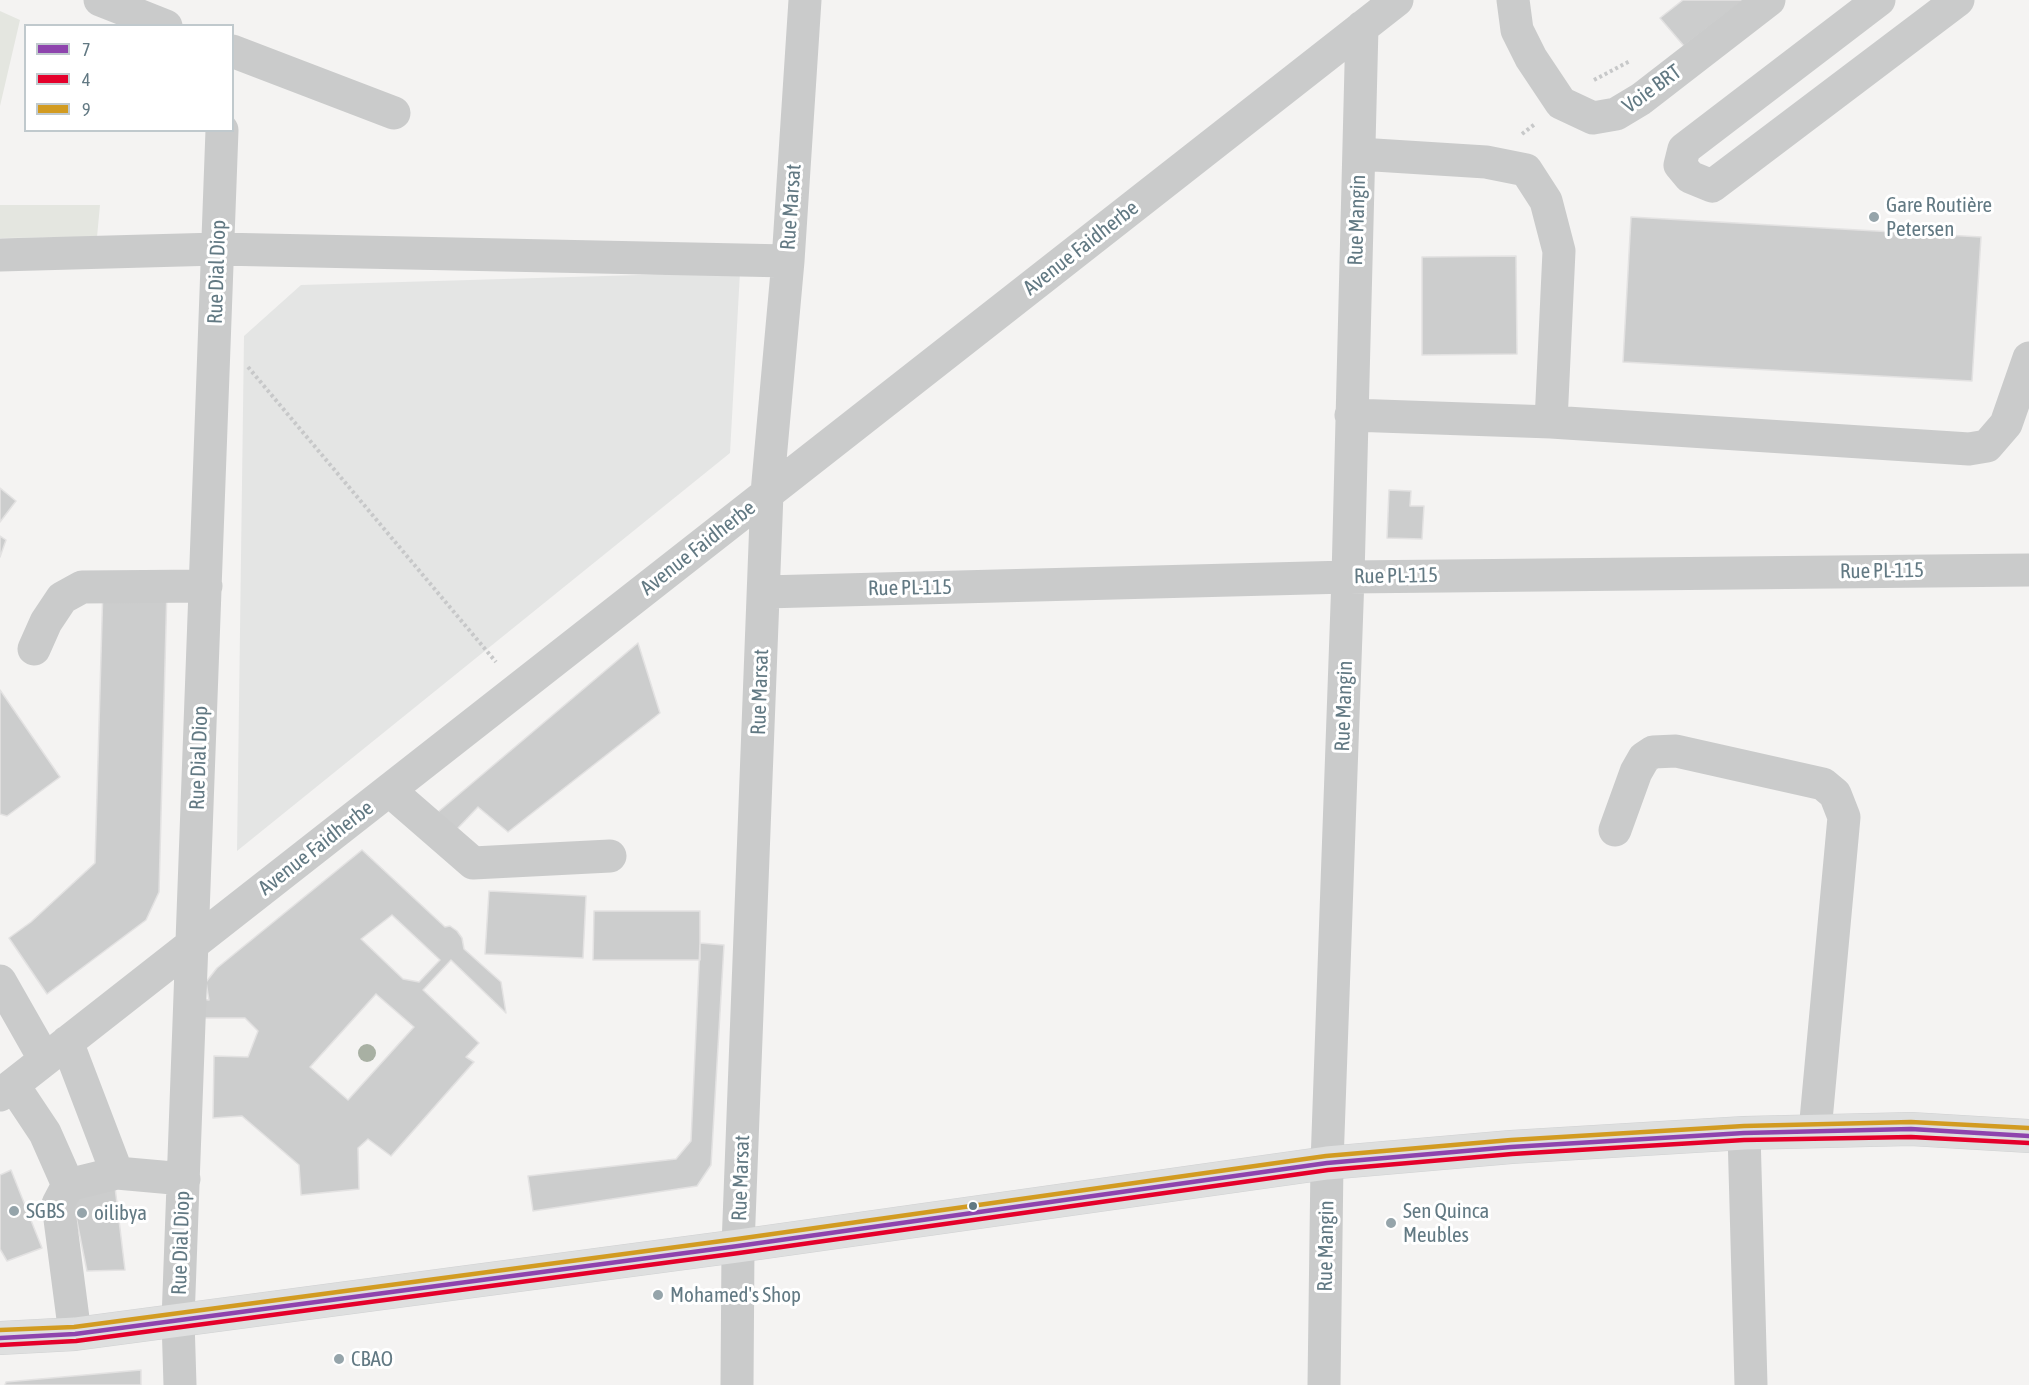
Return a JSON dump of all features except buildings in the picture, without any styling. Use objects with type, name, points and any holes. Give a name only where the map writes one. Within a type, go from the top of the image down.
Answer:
[{"type":"main road","points":[[0,1338],[75,1334],[1327,1163],[1511,1147],[1744,1133],[1911,1129],[2029,1136]]},
{"type":"street","points":[[100,0],[161,24]]},
{"type":"street","name":"Rue Marsat","points":[[737,1385],[738,1245],[767,493],[788,261],[805,0]]},
{"type":"street","name":"Avenue Faidherbe","points":[[7,1090],[1396,0]]},
{"type":"street","name":"Voie BRT","points":[[1513,0],[1517,30],[1537,67],[1561,103],[1593,118],[1616,114],[1641,99],[1769,0]]},
{"type":"street","points":[[1879,0],[1684,149],[1680,165],[1690,177],[1712,186],[1958,0]]},
{"type":"street","name":"Rue Mangin","points":[[1324,1385],[1327,1163],[1348,577],[1362,27]]},
{"type":"street","points":[[234,52],[394,113]]},
{"type":"street","name":"Rue Dial Diop","points":[[180,1385],[178,1320],[222,132]]},
{"type":"street","points":[[1359,154],[1486,162],[1526,170],[1546,201],[1559,251],[1551,422]]},
{"type":"street","points":[[0,255],[218,249],[788,261]]},
{"type":"street","points":[[1351,415],[1551,422],[1969,449],[1988,446],[2006,424],[2029,357]]},
{"type":"street","name":"Rue PL-115","points":[[764,592],[1348,577],[2029,570]]},
{"type":"street","points":[[34,649],[46,622],[62,598],[82,587],[206,586]]},
{"type":"street","points":[[1615,830],[1636,772],[1644,758],[1653,752],[1676,751],[1823,784],[1835,794],[1844,817],[1815,1131]]},
{"type":"street","points":[[389,790],[473,862],[610,856]]},
{"type":"street","points":[[0,981],[56,1051],[117,1173]]},
{"type":"street","points":[[7,1090],[45,1133],[68,1185]]},
{"type":"street","points":[[1744,1133],[1751,1385]]},
{"type":"street","points":[[75,1334],[58,1204],[68,1185],[117,1173],[184,1179]]},
{"type":"path","points":[[215,327],[518,689]]},
{"type":"shaded area","points":[[0,11],[20,20],[0,106]]},
{"type":"shaded area","points":[[0,205],[100,205],[97,237],[0,238]]},
{"type":"shaded area","points":[[740,272],[730,453],[237,851],[244,336],[301,285]]},
{"type":"transit line","name":"9","points":[[0,1330],[74,1327],[737,1239],[1326,1156],[1511,1140],[1744,1126],[1911,1122],[2029,1128]]},
{"type":"transit line","name":"7","points":[[0,1338],[75,1334],[738,1246],[1327,1163],[1511,1147],[1744,1133],[1911,1129],[2029,1136]]},
{"type":"transit line","name":"4","points":[[0,1345],[76,1341],[739,1253],[1328,1170],[1512,1154],[1744,1140],[1911,1137],[2029,1143]]},
{"type":"place","name":"Gare Routière Petersen","points":[[1874,217]]},
{"type":"place","name":"SGBS","points":[[14,1211]]},
{"type":"place","name":"oilibya","points":[[82,1213]]},
{"type":"place","name":"Sen Quinca Meubles","points":[[1391,1223]]},
{"type":"place","name":"Mohamed's Shop","points":[[658,1295]]},
{"type":"place","name":"CBAO","points":[[339,1359]]}]
